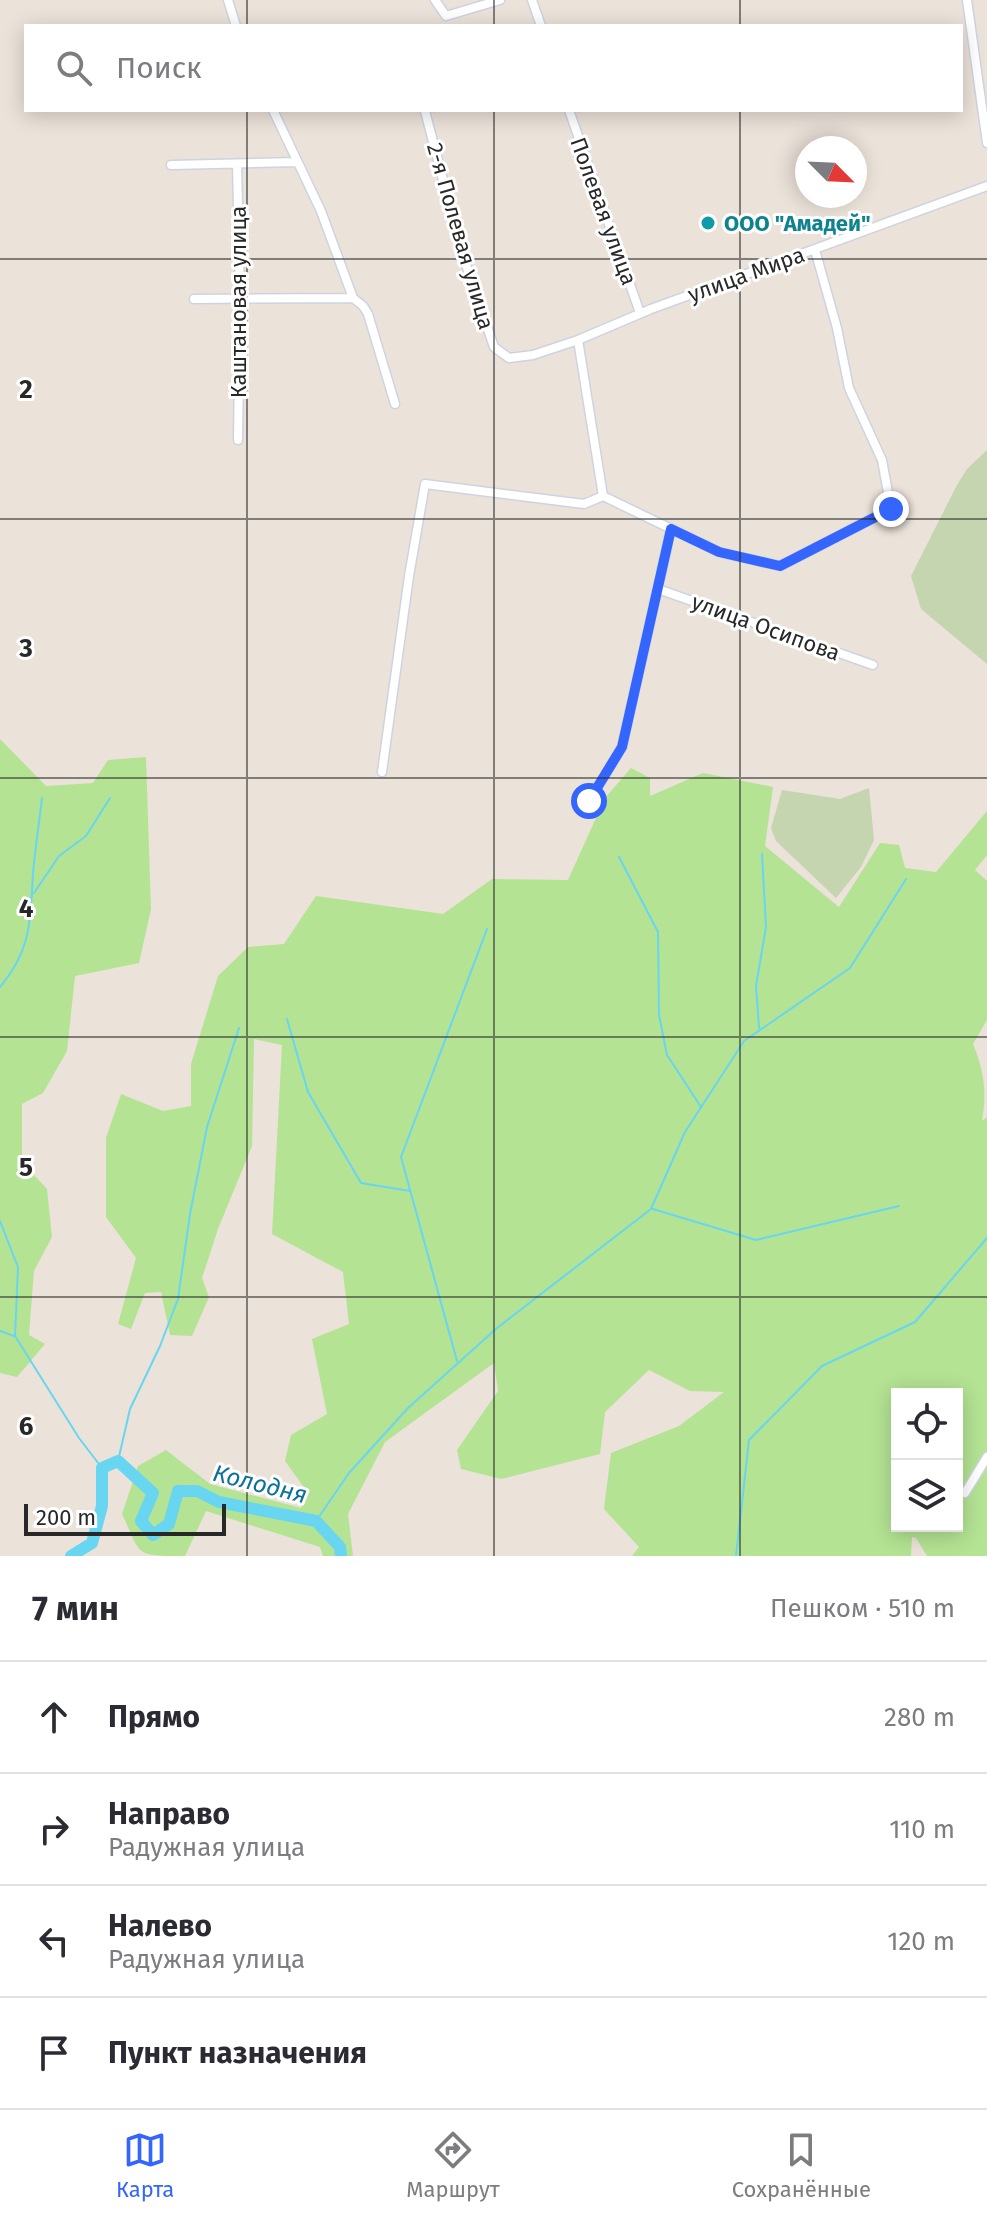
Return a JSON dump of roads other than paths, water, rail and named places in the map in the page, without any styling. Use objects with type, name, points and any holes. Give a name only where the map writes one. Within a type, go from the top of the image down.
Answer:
[{"type":"street","points":[[228,0],[235,24]]},
{"type":"street","points":[[435,0],[446,16],[500,0]]},
{"type":"street","points":[[532,0],[540,24]]},
{"type":"street","points":[[967,0],[987,143]]},
{"type":"street","points":[[274,112],[321,211],[353,298],[368,314],[395,404]]},
{"type":"street","name":"2-я Полевая улица","points":[[425,112],[463,256],[494,347],[509,358],[533,355],[578,340],[640,313]]},
{"type":"street","name":"Полевая улица","points":[[570,112],[640,313]]},
{"type":"street","points":[[171,165],[297,162]]},
{"type":"street","name":"Каштановая улица","points":[[237,164],[240,298],[238,440]]},
{"type":"street","name":"улица Мира","points":[[640,313],[987,186]]},
{"type":"street","points":[[382,772],[425,484],[584,504],[603,496],[719,552],[780,566],[891,509],[882,460],[849,388],[837,328],[815,250]]},
{"type":"street","points":[[194,299],[353,298]]},
{"type":"street","points":[[578,340],[603,496]]},
{"type":"street","points":[[589,801],[622,747],[671,529]]},
{"type":"street","name":"улица Осипова","points":[[658,589],[873,665]]},
{"type":"street","points":[[965,1493],[987,1457]]},
{"type":"waterway","points":[[0,987],[18,960],[27,934],[42,798]]},
{"type":"waterway","points":[[34,893],[59,856],[86,836],[110,798]]},
{"type":"waterway","points":[[759,1028],[756,986],[766,927],[762,854]]},
{"type":"waterway","points":[[619,857],[658,932],[659,1015],[667,1055],[701,1107]]},
{"type":"waterway","points":[[316,1521],[349,1473],[408,1408],[497,1328],[651,1209],[685,1132],[744,1041],[850,968],[906,879]]},
{"type":"waterway","points":[[457,1361],[401,1157],[487,929]]},
{"type":"waterway","points":[[287,1019],[308,1092],[361,1183],[410,1191]]},
{"type":"waterway","points":[[118,1461],[130,1409],[178,1299],[207,1127],[239,1028]]},
{"type":"waterway","points":[[653,1209],[756,1240],[899,1206]]},
{"type":"waterway","points":[[0,1221],[18,1267],[15,1336],[79,1438],[102,1468]]},
{"type":"waterway","points":[[736,1556],[749,1440],[822,1366],[915,1322],[987,1238]]},
{"type":"waterway","points":[[0,1331],[14,1336]]},
{"type":"waterway","name":"Колодня","points":[[71,1556],[92,1543],[102,1506],[102,1468],[118,1461],[153,1493],[141,1521],[153,1535],[169,1524],[178,1491],[197,1491],[219,1502],[316,1521],[340,1547],[341,1556]]},
{"type":"place","name":"ООО \"Амадей\"","points":[[708,223]]}]
